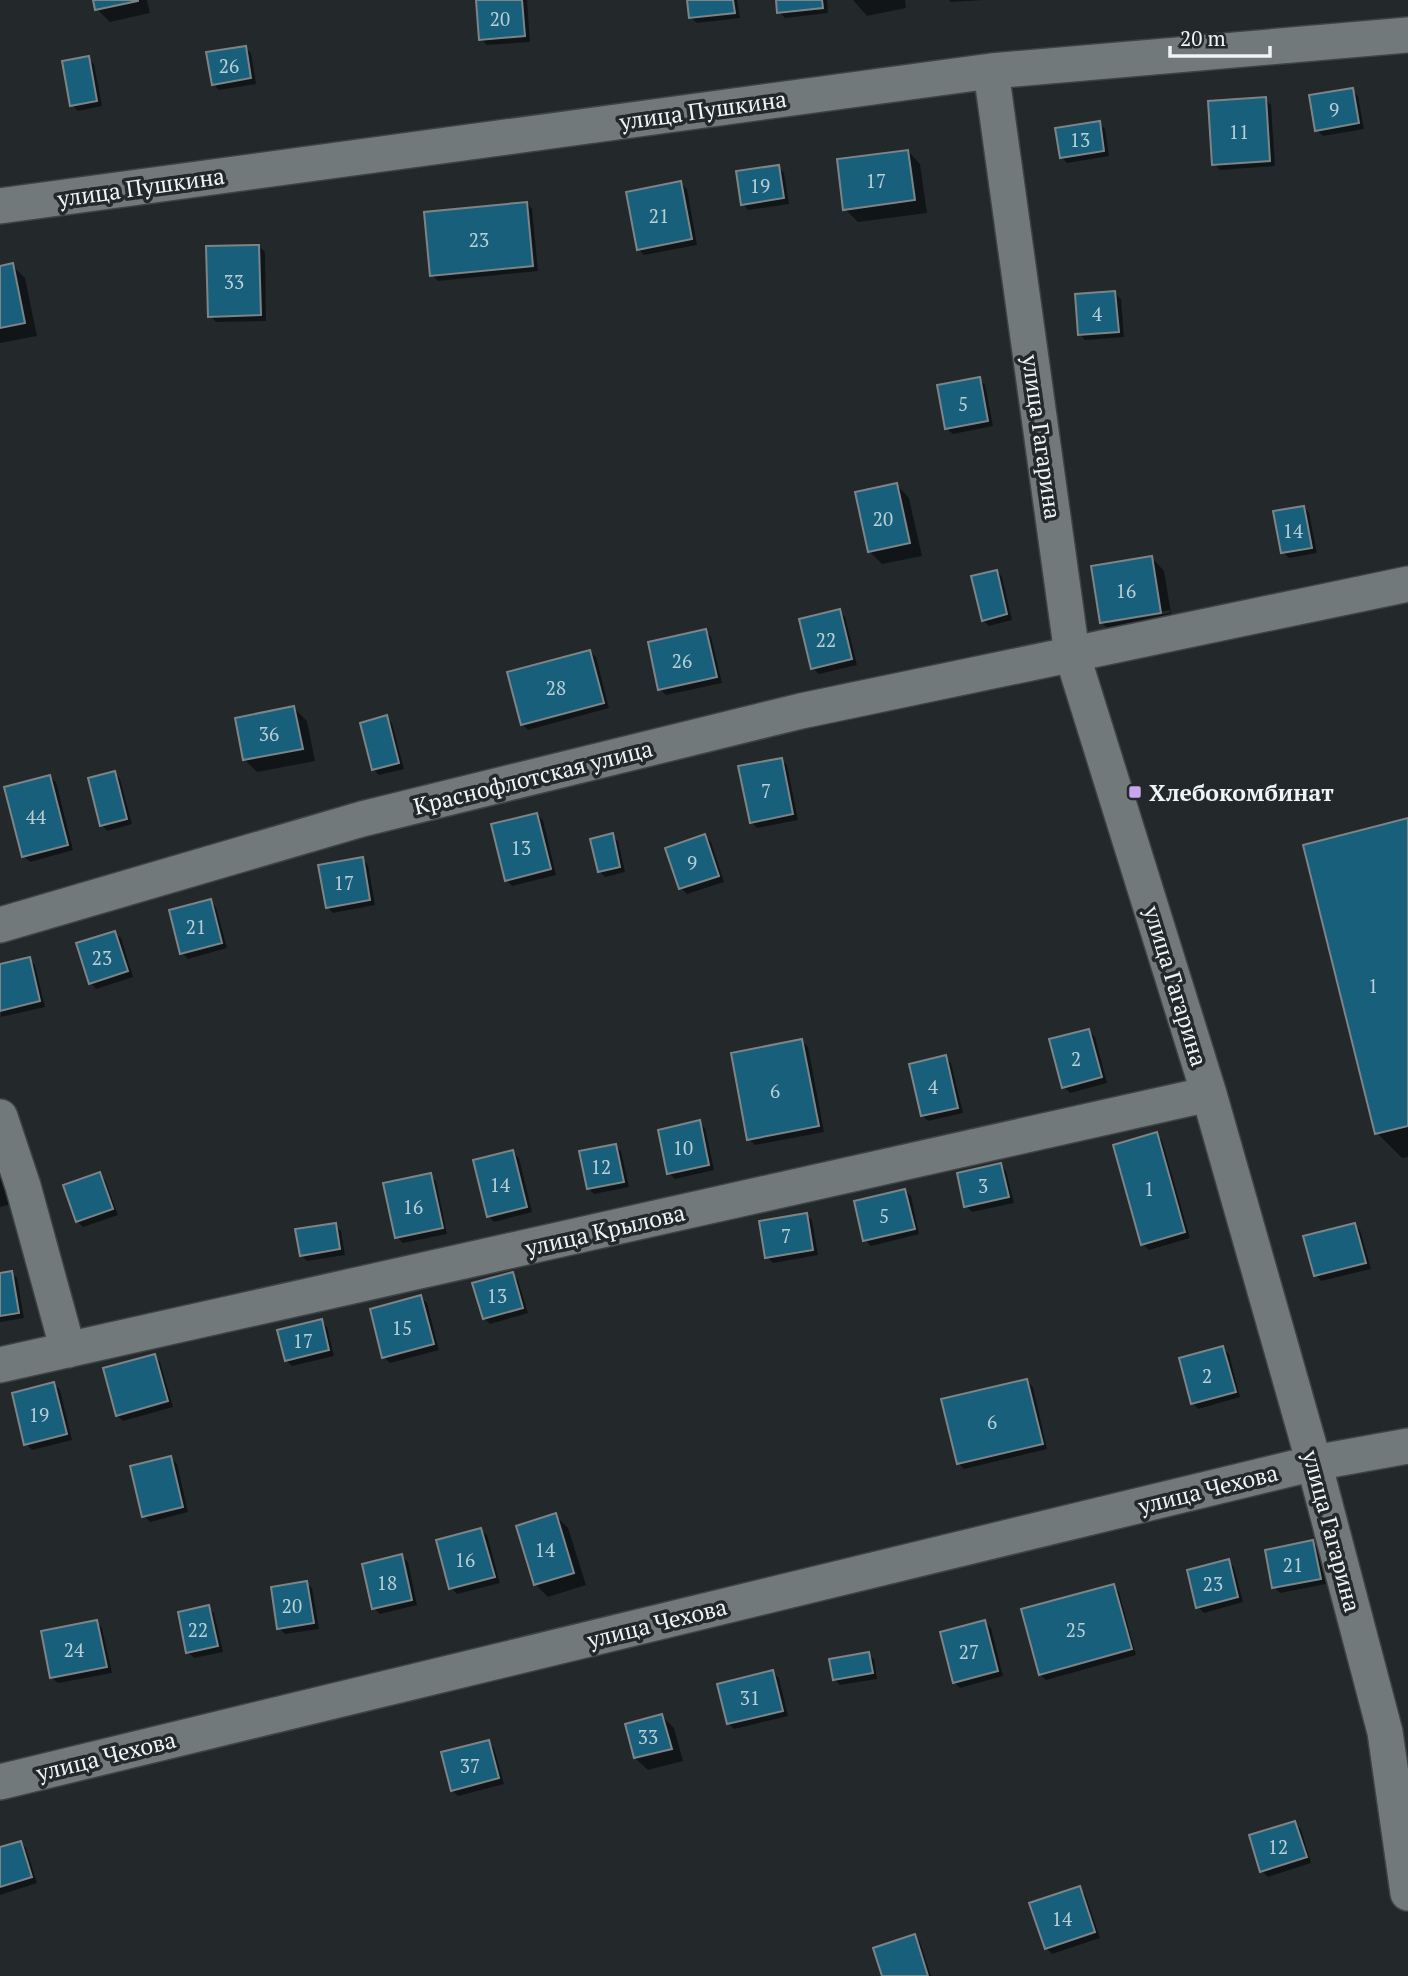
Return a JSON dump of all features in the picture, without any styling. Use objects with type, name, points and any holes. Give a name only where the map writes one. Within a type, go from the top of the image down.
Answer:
[{"type":"street","name":"улица Пушкина","points":[[0,206],[991,71],[1408,35]]},
{"type":"street","name":"улица Гагарина","points":[[991,71],[1072,654],[1209,1094],[1314,1463],[1385,1732],[1408,1893]]},
{"type":"street","name":"Краснофлотская улица","points":[[0,925],[362,819],[800,711],[1408,584]]},
{"type":"street","name":"улица Крылова","points":[[0,1365],[1209,1094]]},
{"type":"street","points":[[0,1117],[23,1186],[68,1350]]},
{"type":"street","name":"улица Чехова","points":[[0,1782],[1314,1463],[1408,1446]]},
{"type":"building","points":[[93,0],[138,0],[138,1],[95,10]]},
{"type":"building","points":[[476,0],[522,0],[525,36],[479,40]]},
{"type":"building","points":[[687,0],[733,0],[735,13],[689,18]]},
{"type":"building","points":[[776,0],[822,0],[823,8],[777,13]]},
{"type":"building","points":[[246,46],[251,78],[212,85],[206,52]]},
{"type":"building","points":[[89,56],[97,101],[70,106],[62,61]]},
{"type":"building","points":[[1353,88],[1359,123],[1315,131],[1309,95]]},
{"type":"building","points":[[1266,97],[1270,161],[1212,165],[1208,101]]},
{"type":"building","points":[[1100,121],[1104,151],[1060,158],[1055,128]]},
{"type":"building","points":[[908,150],[915,200],[843,210],[837,159]]},
{"type":"building","points":[[779,165],[784,198],[741,205],[736,171]]},
{"type":"building","points":[[681,181],[692,239],[637,250],[626,192]]},
{"type":"building","points":[[527,202],[533,266],[430,276],[424,212]]},
{"type":"building","points":[[259,245],[261,315],[208,317],[206,246]]},
{"type":"building","points":[[13,263],[25,323],[0,328],[0,266]]},
{"type":"building","points":[[1115,291],[1119,332],[1078,335],[1075,294]]},
{"type":"building","points":[[980,377],[988,421],[945,429],[937,385]]},
{"type":"building","points":[[897,483],[910,543],[868,552],[855,492]]},
{"type":"building","points":[[1304,506],[1312,548],[1281,553],[1273,511]]},
{"type":"building","points":[[1152,556],[1161,613],[1100,623],[1091,566]]},
{"type":"building","points":[[997,570],[1007,614],[982,621],[971,576]]},
{"type":"building","points":[[840,609],[852,659],[811,669],[799,619]]},
{"type":"building","points":[[706,629],[717,677],[658,690],[648,642]]},
{"type":"building","points":[[590,650],[604,703],[521,725],[507,672]]},
{"type":"building","points":[[294,706],[303,749],[243,760],[235,718]]},
{"type":"building","points":[[387,715],[399,763],[372,770],[360,723]]},
{"type":"building","points":[[782,758],[793,814],[750,823],[738,766]]},
{"type":"building","points":[[115,771],[127,819],[100,826],[88,778]]},
{"type":"building","points":[[50,775],[68,845],[22,857],[4,787]]},
{"type":"building","points":[[537,813],[551,869],[505,881],[491,824]]},
{"type":"building","points":[[1408,818],[1408,1126],[1375,1134],[1303,845]]},
{"type":"building","points":[[613,833],[620,867],[598,872],[590,839]]},
{"type":"building","points":[[705,834],[719,876],[679,889],[665,848]]},
{"type":"building","points":[[363,857],[370,900],[326,908],[318,865]]},
{"type":"building","points":[[211,899],[222,943],[180,954],[169,910]]},
{"type":"building","points":[[115,931],[128,971],[89,984],[76,943]]},
{"type":"building","points":[[30,957],[40,1001],[0,1011],[0,964]]},
{"type":"building","points":[[1089,1029],[1102,1077],[1062,1088],[1049,1039]]},
{"type":"building","points":[[802,1039],[819,1126],[747,1140],[731,1053]]},
{"type":"building","points":[[946,1055],[958,1108],[921,1116],[909,1064]]},
{"type":"building","points":[[700,1120],[709,1165],[667,1174],[658,1130]]},
{"type":"building","points":[[1157,1132],[1185,1232],[1141,1245],[1113,1145]]},
{"type":"building","points":[[616,1144],[624,1182],[587,1189],[579,1151]]},
{"type":"building","points":[[513,1150],[527,1207],[487,1217],[473,1160]]},
{"type":"building","points":[[1001,1163],[1009,1197],[964,1207],[957,1173]]},
{"type":"building","points":[[100,1172],[113,1209],[76,1222],[63,1185]]},
{"type":"building","points":[[431,1173],[443,1228],[395,1238],[383,1183]]},
{"type":"building","points":[[905,1189],[915,1229],[863,1241],[854,1201]]},
{"type":"building","points":[[807,1213],[813,1250],[765,1258],[759,1221]]},
{"type":"building","points":[[336,1223],[340,1249],[300,1256],[295,1229]]},
{"type":"building","points":[[1355,1223],[1366,1263],[1314,1276],[1303,1236]]},
{"type":"building","points":[[12,1271],[19,1313],[0,1316],[0,1273]]},
{"type":"building","points":[[513,1272],[523,1308],[483,1319],[472,1283]]},
{"type":"building","points":[[421,1295],[434,1344],[382,1358],[370,1309]]},
{"type":"building","points":[[322,1319],[329,1350],[285,1361],[277,1330]]},
{"type":"building","points":[[1223,1346],[1236,1392],[1191,1404],[1179,1358]]},
{"type":"building","points":[[155,1354],[168,1401],[116,1416],[103,1368]]},
{"type":"building","points":[[1027,1379],[1043,1444],[957,1464],[941,1399]]},
{"type":"building","points":[[54,1382],[67,1434],[24,1445],[12,1393]]},
{"type":"building","points":[[171,1456],[183,1507],[142,1517],[130,1466]]},
{"type":"building","points":[[556,1513],[574,1573],[534,1585],[516,1526]]},
{"type":"building","points":[[481,1528],[495,1577],[449,1589],[436,1540]]},
{"type":"building","points":[[1313,1540],[1321,1579],[1272,1588],[1265,1550]]},
{"type":"building","points":[[402,1554],[412,1600],[372,1609],[362,1564]]},
{"type":"building","points":[[1229,1559],[1238,1597],[1196,1608],[1187,1570]]},
{"type":"building","points":[[307,1581],[314,1623],[277,1629],[271,1587]]},
{"type":"building","points":[[1114,1584],[1132,1649],[1039,1675],[1021,1609]]},
{"type":"building","points":[[209,1605],[218,1646],[186,1653],[178,1612]]},
{"type":"building","points":[[97,1620],[107,1667],[50,1678],[41,1631]]},
{"type":"building","points":[[985,1620],[998,1671],[953,1683],[940,1632]]},
{"type":"building","points":[[869,1652],[873,1673],[833,1680],[829,1659]]},
{"type":"building","points":[[773,1670],[783,1711],[727,1724],[717,1684]]},
{"type":"building","points":[[662,1714],[672,1749],[634,1758],[625,1724]]},
{"type":"building","points":[[489,1740],[499,1778],[451,1791],[441,1752]]},
{"type":"building","points":[[1295,1821],[1307,1857],[1260,1872],[1249,1835]]},
{"type":"building","points":[[21,1841],[32,1877],[0,1887],[0,1847]]},
{"type":"building","points":[[1080,1886],[1095,1932],[1045,1949],[1029,1903]]},
{"type":"building","points":[[915,1934],[928,1976],[882,1976],[873,1948]]},
{"type":"place","name":"Хлебокомбинат","points":[[1135,792]]}]
